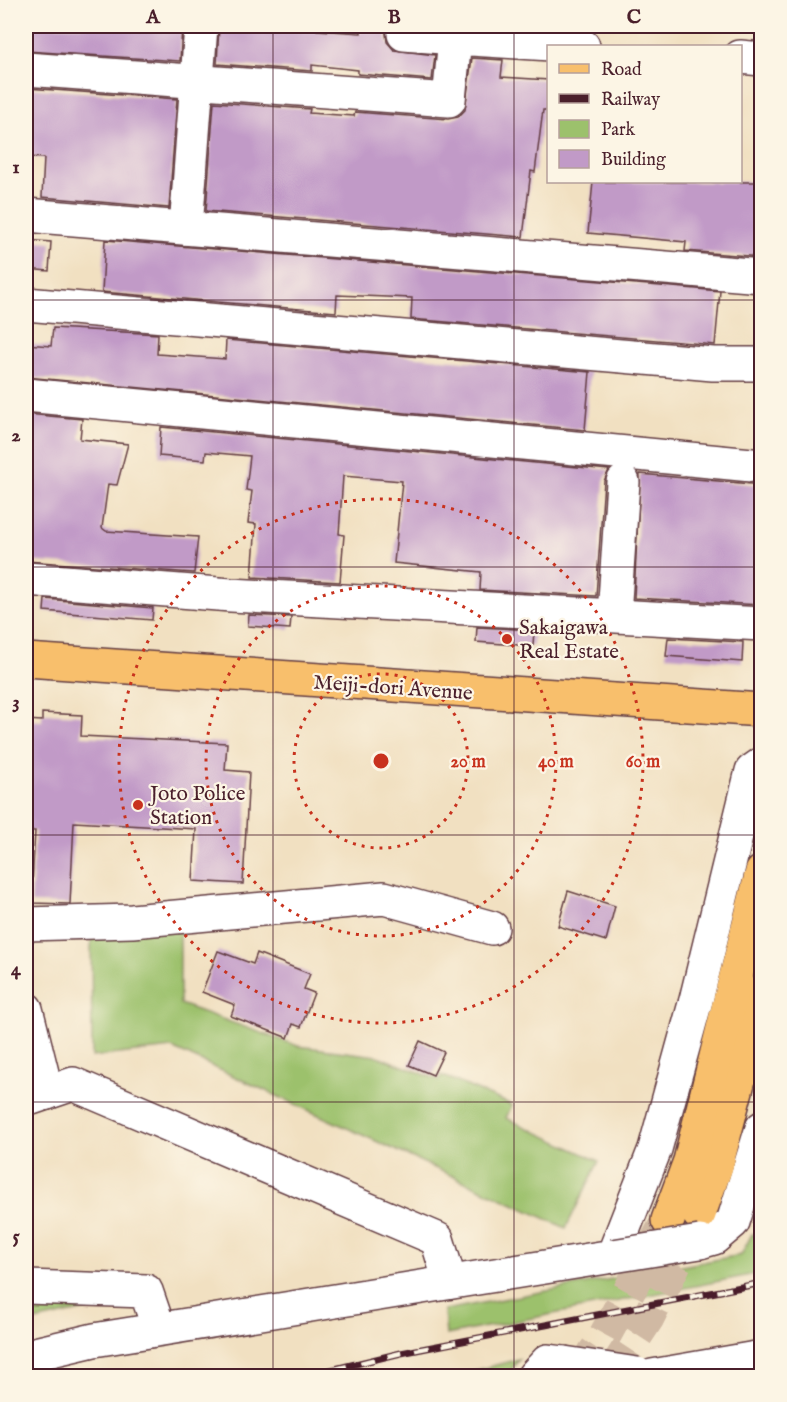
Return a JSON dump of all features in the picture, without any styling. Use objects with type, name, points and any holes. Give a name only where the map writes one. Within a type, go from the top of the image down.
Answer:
[{"type":"main road","name":"Meiji-dori Avenue","points":[[26,660],[762,710]]},
{"type":"main road","points":[[689,1225],[690,1161],[762,872]]},
{"type":"main road","points":[[689,1225],[716,1166],[762,992]]},
{"type":"street","points":[[186,228],[201,26]]},
{"type":"street","points":[[404,26],[404,34],[567,45]]},
{"type":"street","points":[[26,69],[449,100],[455,38]]},
{"type":"street","points":[[742,57],[762,59]]},
{"type":"street","points":[[26,215],[762,276]]},
{"type":"street","points":[[26,304],[701,363],[762,364]]},
{"type":"street","points":[[26,395],[762,466]]},
{"type":"street","points":[[614,615],[623,483]]},
{"type":"street","points":[[26,579],[243,596],[762,624]]},
{"type":"street","points":[[613,1256],[655,1149],[696,1000],[752,771],[762,764]]},
{"type":"street","points":[[26,924],[132,921],[384,897],[492,928]]},
{"type":"street","points":[[26,1009],[36,1096],[73,1084],[437,1239],[450,1282]]},
{"type":"street","points":[[26,1356],[94,1340],[613,1256],[689,1225],[714,1238],[733,1222],[762,1128]]},
{"type":"street","points":[[26,1287],[146,1291],[159,1329]]},
{"type":"street","points":[[534,1377],[548,1361],[660,1375],[762,1357]]},
{"type":"green space","points":[[180,926],[180,1004],[298,1046],[377,1056],[439,1080],[441,1075],[512,1105],[506,1118],[599,1161],[566,1228],[172,1048],[92,1057],[91,932]]},
{"type":"green space","points":[[752,1234],[761,1236],[761,1273],[446,1335],[444,1310],[741,1255]]},
{"type":"green space","points":[[26,1295],[134,1299],[26,1323]]},
{"type":"green space","points":[[519,1359],[507,1376],[454,1376]]},
{"type":"building","points":[[26,26],[182,26],[180,61],[26,51]]},
{"type":"building","points":[[219,26],[297,26],[317,27],[317,30],[361,33],[361,26],[385,26],[387,42],[394,50],[435,55],[432,80],[358,74],[358,70],[312,65],[312,71],[217,64]]},
{"type":"building","points":[[472,58],[503,60],[501,77],[547,80],[547,110],[543,110],[535,172],[531,171],[523,237],[206,211],[214,102],[310,109],[309,113],[354,116],[355,112],[448,119],[458,117],[465,110]]},
{"type":"building","points":[[26,88],[177,99],[169,208],[42,197],[44,158],[26,157]]},
{"type":"building","points":[[762,182],[762,257],[685,251],[686,242],[588,233],[593,183]]},
{"type":"building","points":[[26,240],[51,242],[49,271],[26,269]]},
{"type":"building","points":[[105,240],[720,291],[715,345],[411,319],[412,298],[337,295],[336,312],[102,292]]},
{"type":"building","points":[[53,328],[158,334],[157,354],[225,359],[226,340],[590,372],[585,430],[26,377],[26,344],[51,346]]},
{"type":"building","points":[[26,414],[82,419],[80,439],[128,444],[117,485],[108,484],[102,528],[106,531],[198,537],[194,573],[26,561]]},
{"type":"building","points":[[161,427],[609,470],[604,481],[596,596],[480,590],[481,572],[394,563],[402,481],[343,476],[339,534],[344,535],[340,582],[252,577],[256,524],[248,523],[252,491],[246,490],[250,456],[206,452],[205,460],[159,456]]},
{"type":"building","points":[[640,474],[762,485],[762,605],[634,598]]},
{"type":"building","points":[[45,599],[153,608],[152,620],[44,611]]},
{"type":"building","points":[[249,615],[291,617],[290,629],[248,626]]},
{"type":"building","points":[[477,627],[534,630],[533,646],[476,642]]},
{"type":"building","points":[[668,638],[743,642],[742,662],[666,656]]},
{"type":"building","points":[[42,713],[82,715],[81,736],[227,743],[225,770],[249,772],[243,884],[193,881],[196,829],[74,822],[70,904],[31,903],[35,831],[26,831],[26,720],[42,721]]},
{"type":"building","points":[[568,891],[615,906],[606,941],[558,926]]},
{"type":"building","points":[[218,951],[253,964],[257,953],[310,974],[304,989],[314,993],[301,1027],[293,1024],[288,1038],[231,1016],[235,1005],[202,992]]},
{"type":"building","points":[[420,1041],[444,1052],[433,1075],[409,1065]]},
{"type":"tunnel","points":[[610,1376],[648,1318],[696,1221]]},
{"type":"tunnel","points":[[578,1376],[602,1341],[664,1227]]},
{"type":"railway","points":[[306,1376],[401,1353],[762,1283]]},
{"type":"place","name":"Sakaigawa Real Estate","points":[[507,639]]},
{"type":"place","name":"Joto Police Station","points":[[138,805]]}]
